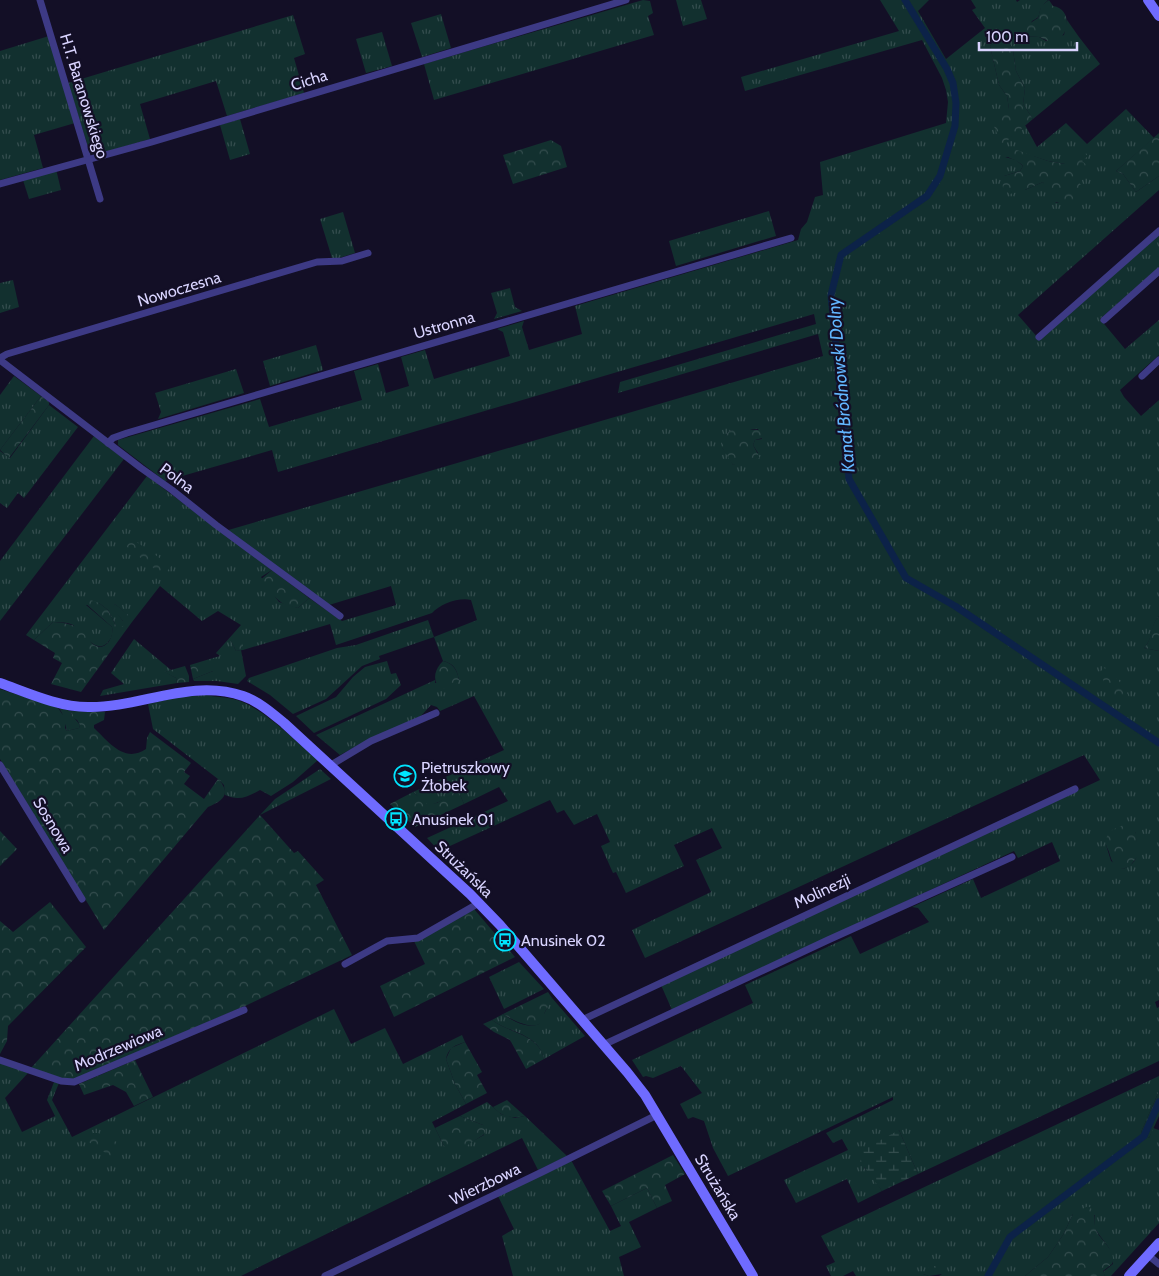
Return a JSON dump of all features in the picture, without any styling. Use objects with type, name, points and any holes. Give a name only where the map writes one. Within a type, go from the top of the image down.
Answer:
[{"type":"main road","points":[[1148,0],[1159,16]]},
{"type":"main road","name":"Strużańska","points":[[0,683],[61,704],[87,708],[110,707],[181,692],[202,690],[238,694],[265,708],[331,765],[479,903],[582,1020],[645,1095],[753,1276]]},
{"type":"main road","points":[[1129,1276],[1159,1243]]},
{"type":"street","name":"H.T. Baranowskiego","points":[[40,0],[100,199]]},
{"type":"street","name":"Cicha","points":[[0,184],[626,0]]},
{"type":"street","points":[[1039,337],[1159,231]]},
{"type":"street","name":"Ustronna","points":[[108,443],[118,436],[137,430],[791,238]]},
{"type":"street","name":"Nowoczesna","points":[[0,359],[7,354],[317,262],[342,261],[368,254]]},
{"type":"street","points":[[1104,320],[1159,271]]},
{"type":"street","name":"Polna","points":[[0,359],[108,443],[340,616]]},
{"type":"street","points":[[1142,376],[1159,360]]},
{"type":"street","points":[[331,765],[370,741],[436,714]]},
{"type":"street","name":"Sosnowa","points":[[0,765],[82,899]]},
{"type":"street","name":"Molinezji","points":[[582,1020],[1075,789]]},
{"type":"street","points":[[603,1045],[1012,857]]},
{"type":"street","points":[[345,964],[387,941],[418,938],[479,903]]},
{"type":"street","name":"Modrzewiowa","points":[[0,1060],[61,1081],[74,1082],[244,1010]]},
{"type":"street","name":"Wierzbowa","points":[[325,1276],[542,1172],[657,1114]]},
{"type":"street","points":[[1148,1255],[1159,1264]]},
{"type":"green space","points":[[643,0],[650,1],[653,13],[648,16],[654,35],[434,100],[424,64]]},
{"type":"green space","points":[[676,0],[701,0],[707,19],[683,26]]},
{"type":"green space","points":[[880,0],[929,0],[918,11],[946,59],[985,28],[972,10],[976,8],[971,0],[1016,0],[1017,2],[1020,0],[1048,0],[1041,7],[1039,16],[1032,21],[1024,36],[1039,37],[1046,41],[1064,35],[1067,20],[1100,64],[1033,119],[1023,104],[1025,88],[1016,71],[1013,50],[1005,35],[990,46],[999,85],[1007,96],[1009,109],[1002,144],[1025,125],[1037,147],[1066,123],[1087,144],[1126,109],[1154,138],[1116,171],[1123,174],[1136,192],[1159,176],[1159,190],[1018,315],[1039,339],[1159,234],[1159,267],[1100,319],[1125,349],[1159,320],[1159,355],[1120,390],[1141,416],[1159,400],[1159,616],[1154,623],[1149,640],[1144,648],[1159,651],[1159,1000],[1155,1002],[1157,1008],[1159,1007],[1159,1061],[918,1174],[899,1130],[864,1168],[870,1173],[882,1191],[858,1203],[847,1179],[796,1203],[784,1180],[848,1150],[842,1139],[833,1143],[826,1133],[893,1100],[893,1097],[728,1176],[713,1148],[704,1121],[693,1117],[688,1119],[680,1104],[702,1093],[681,1066],[653,1078],[643,1077],[632,1060],[753,1003],[745,985],[851,936],[860,954],[929,922],[918,908],[912,907],[973,879],[981,898],[1060,861],[1052,842],[1018,858],[1014,851],[672,1010],[661,985],[1100,780],[1084,755],[645,958],[632,930],[711,892],[696,860],[722,848],[712,828],[674,845],[684,866],[626,893],[616,872],[613,873],[601,846],[610,842],[597,814],[574,825],[564,810],[557,813],[550,800],[439,851],[427,838],[508,801],[499,787],[464,804],[458,790],[434,804],[424,803],[413,792],[504,750],[474,696],[440,711],[437,707],[431,705],[419,718],[370,739],[340,755],[316,735],[435,680],[435,683],[459,680],[457,673],[450,663],[443,661],[434,637],[477,620],[471,600],[450,602],[432,613],[336,645],[330,624],[243,650],[243,646],[231,641],[236,651],[241,650],[246,676],[238,684],[217,681],[194,681],[193,679],[213,671],[213,658],[220,656],[216,653],[241,625],[218,611],[202,621],[160,586],[132,622],[131,618],[115,604],[113,608],[123,621],[123,626],[120,627],[116,626],[108,610],[99,603],[86,605],[112,627],[111,637],[103,646],[89,641],[73,625],[63,622],[53,622],[34,640],[26,635],[147,476],[272,570],[261,577],[279,602],[298,608],[309,598],[342,621],[396,605],[391,586],[329,605],[225,531],[823,356],[818,334],[618,393],[620,382],[816,324],[814,314],[278,472],[272,450],[165,481],[118,445],[118,440],[260,399],[269,427],[362,400],[354,371],[378,364],[386,393],[409,386],[401,357],[425,350],[434,379],[510,356],[503,332],[497,329],[524,321],[522,327],[529,350],[582,334],[575,306],[798,240],[801,229],[807,222],[815,197],[823,195],[820,162],[946,123],[948,102],[942,78],[922,40],[745,91],[741,77],[899,31]],"holes":[[[1033,156],[1065,164],[1077,180],[1064,203],[1056,203],[1043,182],[1025,190],[1004,176],[1020,171],[1023,166],[1016,160],[1005,157]],[[758,429],[762,439],[755,440],[753,445],[758,453],[733,465],[722,446],[722,442],[729,431]],[[1136,832],[1137,854],[1134,862],[1123,869],[1111,861],[1106,845]]]},
{"type":"green space","points":[[1049,0],[1053,6],[1064,12],[1066,17],[1066,29],[1059,40],[1053,43],[1039,37],[1019,34],[1018,31],[1038,18],[1041,6]]},
{"type":"green space","points":[[441,14],[451,48],[422,57],[411,23]]},
{"type":"green space","points":[[293,15],[305,54],[294,58],[304,93],[227,116],[216,81],[140,104],[150,139],[95,155],[90,153],[68,83]]},
{"type":"green space","points":[[382,32],[392,66],[366,73],[356,39]]},
{"type":"green space","points":[[1005,35],[1013,50],[1016,71],[1025,88],[1023,104],[1033,119],[1002,145],[993,124],[1009,109],[1007,96],[999,85],[990,46]]},
{"type":"green space","points":[[49,36],[75,123],[34,135],[43,168],[0,180],[0,51]]},
{"type":"green space","points":[[240,119],[250,154],[230,160],[220,125]]},
{"type":"green space","points":[[1159,133],[1159,176],[1136,192],[1123,174],[1116,171]]},
{"type":"green space","points":[[551,140],[561,146],[567,167],[513,184],[503,155]]},
{"type":"green space","points":[[1002,145],[1048,161],[1065,164],[1080,150],[1088,156],[1082,161],[1090,168],[1077,180],[1089,195],[1070,212],[1064,204],[1050,201],[1043,182],[1010,194],[1003,188],[1002,181],[1004,176],[1020,171],[1023,166],[1001,151]]},
{"type":"green space","points":[[56,169],[61,190],[29,199],[23,180]]},
{"type":"green space","points":[[769,211],[776,236],[676,266],[669,241]]},
{"type":"green space","points":[[343,212],[355,253],[332,258],[320,219]]},
{"type":"green space","points":[[13,280],[19,307],[0,313],[0,283]]},
{"type":"green space","points":[[510,288],[515,307],[522,311],[494,319],[497,313],[491,293]]},
{"type":"green space","points":[[316,345],[323,370],[270,386],[263,361]]},
{"type":"green space","points":[[236,369],[244,393],[158,419],[161,412],[155,393]]},
{"type":"green space","points":[[14,376],[41,396],[0,450],[0,395]]},
{"type":"green space","points":[[41,396],[49,402],[49,405],[9,458],[0,450]]},
{"type":"green space","points":[[49,405],[78,427],[24,498],[18,493],[7,508],[0,503],[0,451],[10,458]]},
{"type":"green space","points":[[746,427],[752,430],[765,430],[768,433],[766,437],[755,440],[753,445],[760,458],[733,465],[721,446],[721,441],[729,431]]},
{"type":"green space","points":[[94,436],[124,459],[0,621],[0,561]]},
{"type":"green space","points":[[128,536],[171,566],[165,574],[161,574],[122,543]]},
{"type":"green space","points":[[272,570],[309,598],[298,608],[280,601],[259,581]]},
{"type":"green space","points":[[85,598],[99,603],[108,610],[116,626],[123,626],[123,621],[112,608],[115,604],[132,618],[132,622],[81,692],[51,684],[62,663],[53,658],[55,653],[34,640],[53,622],[57,622],[83,629],[94,645],[102,647],[105,645],[112,635],[112,627],[84,602]]},
{"type":"green space","points":[[1159,616],[1159,651],[1144,648],[1149,640],[1154,624]]},
{"type":"green space","points":[[428,620],[434,637],[379,656],[380,659],[362,666],[326,699],[293,714],[270,695],[247,681],[249,678],[337,648],[356,645]]},
{"type":"green space","points":[[134,639],[171,670],[165,672],[176,678],[177,683],[100,696],[103,690],[124,684],[111,673]]},
{"type":"green space","points":[[231,641],[241,641],[243,643],[243,650],[236,651]]},
{"type":"green space","points":[[213,658],[213,671],[193,679],[190,665]]},
{"type":"green space","points":[[387,661],[391,674],[396,673],[401,685],[386,699],[314,733],[296,716],[336,697],[353,677],[365,667]]},
{"type":"green space","points":[[443,661],[454,668],[459,680],[456,685],[446,689],[439,688],[435,677],[436,670]]},
{"type":"green space","points":[[185,666],[189,682],[177,683],[176,678],[164,672]]},
{"type":"green space","points":[[1104,668],[1119,681],[1129,697],[1125,700],[1117,700],[1109,694],[1100,672]]},
{"type":"green space","points":[[0,689],[58,708],[65,718],[65,728],[67,731],[79,728],[80,725],[72,717],[71,711],[105,712],[104,720],[94,725],[94,728],[117,749],[124,752],[131,754],[146,749],[147,738],[150,732],[191,763],[184,772],[190,776],[184,784],[204,799],[218,779],[222,784],[224,796],[218,802],[208,807],[104,930],[0,759]]},
{"type":"green space","points":[[206,695],[233,699],[255,709],[278,725],[318,760],[293,782],[271,796],[260,790],[243,797],[235,798],[225,795],[224,785],[218,779],[153,729],[148,704],[179,697]]},
{"type":"green space","points":[[59,708],[71,711],[71,714],[80,725],[79,728],[67,731]]},
{"type":"green space","points":[[320,769],[331,779],[260,815],[275,799]]},
{"type":"green space","points":[[458,790],[464,804],[415,827],[390,804],[413,792],[427,804],[437,803]]},
{"type":"green space","points":[[260,815],[294,853],[298,851],[324,880],[316,885],[352,955],[245,1006],[70,1081],[31,1068]]},
{"type":"green space","points":[[1131,824],[1135,826],[1137,857],[1130,866],[1123,869],[1113,863],[1106,841],[1109,833],[1119,827]]},
{"type":"green space","points":[[0,831],[17,849],[0,866]]},
{"type":"green space","points":[[50,902],[86,947],[8,1026],[7,1041],[0,1054],[0,921],[13,932]]},
{"type":"green space","points":[[474,909],[515,957],[394,1017],[380,986],[425,964],[414,941]]},
{"type":"green space","points":[[519,962],[544,989],[504,1009],[489,977]]},
{"type":"green space","points":[[548,992],[552,998],[540,1024],[524,1024],[503,1014]]},
{"type":"green space","points":[[552,998],[585,1036],[544,1059],[541,1050],[536,1044],[492,1020],[503,1014],[515,1022],[525,1025],[539,1024]]},
{"type":"green space","points":[[334,1009],[351,1044],[385,1028],[403,1064],[462,1035],[465,1042],[452,1047],[446,1059],[455,1084],[466,1104],[432,1122],[444,1146],[475,1140],[484,1135],[483,1125],[460,1116],[487,1102],[501,1114],[515,1118],[525,1116],[567,1156],[538,1170],[522,1138],[241,1276],[0,1276],[0,1061],[28,1073],[5,1098],[22,1132],[55,1116],[47,1100],[54,1082],[59,1083],[52,1100],[72,1137]]},
{"type":"green space","points":[[492,1020],[530,1039],[541,1051],[544,1059],[526,1069],[510,1040],[483,1024]]},
{"type":"green space","points":[[465,1042],[482,1072],[477,1075],[487,1093],[466,1104],[455,1084],[446,1059],[451,1048]]},
{"type":"green space","points":[[135,1060],[153,1097],[134,1106],[126,1092],[113,1085],[84,1095],[79,1084]]},
{"type":"green space","points":[[1159,1076],[1159,1091],[1141,1132],[1149,1138],[1153,1128],[1159,1130],[1159,1223],[1111,1276],[1105,1276],[1103,1272],[1113,1264],[1109,1248],[1095,1229],[1095,1215],[1073,1214],[1063,1235],[1048,1257],[1025,1276],[939,1276],[942,1274],[923,1274],[929,1276],[856,1276],[853,1271],[843,1276],[831,1276],[826,1266],[835,1262],[821,1236]]},
{"type":"green space","points":[[1159,1091],[1159,1116],[1149,1138],[1141,1132]]},
{"type":"green space","points":[[507,1100],[525,1116],[508,1116],[500,1113],[493,1107]]},
{"type":"green space","points":[[460,1116],[483,1125],[486,1132],[459,1149],[444,1146],[435,1128]]},
{"type":"green space","points":[[899,1130],[918,1174],[882,1191],[861,1163],[858,1155],[859,1152]]},
{"type":"green space","points":[[93,1133],[98,1133],[121,1144],[122,1155],[115,1159],[87,1141],[87,1137]]},
{"type":"green space","points":[[673,1155],[685,1174],[665,1185],[672,1201],[657,1208],[647,1188],[611,1206],[602,1191]]},
{"type":"green space","points":[[571,1160],[610,1231],[621,1226],[611,1206],[647,1188],[657,1208],[629,1222],[641,1247],[619,1257],[624,1276],[513,1276],[502,1236],[514,1229],[498,1196]]},
{"type":"green space","points":[[1088,1206],[1093,1212],[1097,1232],[1111,1251],[1113,1259],[1112,1264],[1103,1271],[1105,1276],[1025,1276],[1048,1257],[1063,1235],[1073,1214]]},
{"type":"green space","points":[[930,1266],[938,1266],[942,1274],[929,1276],[923,1274]]},
{"type":"waterway","name":"Kanał Bródnowski Dolny","points":[[905,0],[947,69],[953,83],[956,103],[955,126],[940,176],[927,196],[841,255],[831,295],[849,479],[906,578],[955,606],[1159,743]]},
{"type":"waterway","name":"Kanał Bródnowski Dolny","points":[[988,1276],[1010,1237],[1144,1136],[1159,1102]]},
{"type":"place","name":"Pietruszkowy Żłobek","points":[[405,776]]},
{"type":"place","name":"Anusinek 01","points":[[396,819]]},
{"type":"place","name":"Anusinek 02","points":[[505,940]]}]
